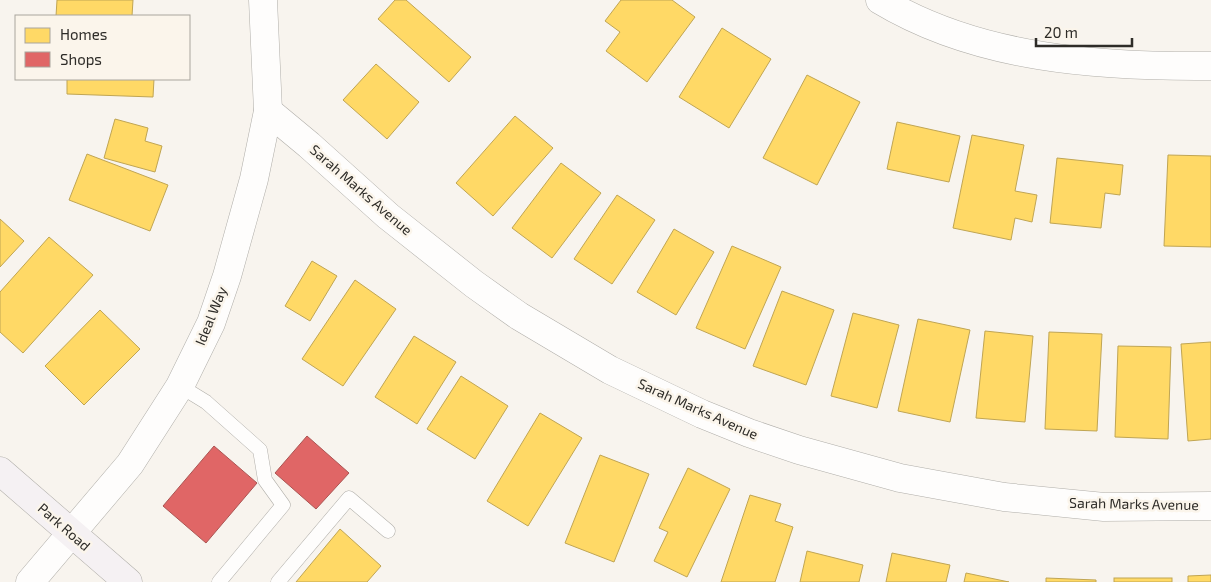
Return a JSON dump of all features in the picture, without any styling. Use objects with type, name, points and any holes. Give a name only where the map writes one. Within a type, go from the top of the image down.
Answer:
[{"type":"street","name":"Ideal Way","points":[[30,582],[130,464],[180,386],[211,323],[228,276],[254,179],[268,111],[263,0]]},
{"type":"street","points":[[880,0],[932,27],[996,47],[1074,62],[1152,67],[1211,66]]},
{"type":"street","name":"Sarah Marks Avenue","points":[[268,111],[309,144],[388,216],[474,284],[519,316],[610,370],[702,414],[749,433],[814,454],[900,478],[1004,497],[1104,507],[1211,506]]},
{"type":"street","name":"Park Road","points":[[0,471],[128,582]]},
{"type":"lane","points":[[180,386],[206,402],[260,450],[265,480],[284,505],[219,582]]},
{"type":"lane","points":[[278,582],[349,498],[388,531]]},
{"type":"building: Homes","points":[[57,0],[133,0],[132,15],[56,15]]},
{"type":"building: Homes","points":[[395,0],[406,0],[471,57],[449,82],[378,19]]},
{"type":"building: Homes","points":[[621,0],[672,0],[695,17],[647,82],[606,51],[620,32],[605,21]]},
{"type":"building: Homes","points":[[722,28],[771,59],[729,128],[679,97]]},
{"type":"building: Homes","points":[[376,64],[419,102],[387,139],[343,100]]},
{"type":"building: Homes","points":[[807,75],[860,102],[817,185],[763,158]]},
{"type":"building: Homes","points":[[67,80],[154,80],[153,97],[67,94]]},
{"type":"building: Homes","points":[[515,116],[553,148],[493,216],[456,183]]},
{"type":"building: Homes","points":[[115,119],[148,128],[145,141],[162,146],[155,172],[104,158]]},
{"type":"building: Homes","points":[[897,122],[960,136],[949,182],[887,169]]},
{"type":"building: Homes","points":[[972,135],[1024,145],[1015,191],[1037,195],[1032,222],[1015,218],[1011,240],[953,228]]},
{"type":"building: Homes","points":[[87,154],[168,185],[150,231],[69,200]]},
{"type":"building: Homes","points":[[1168,155],[1211,156],[1211,247],[1164,246]]},
{"type":"building: Homes","points":[[1057,158],[1123,165],[1120,195],[1105,193],[1101,228],[1050,223]]},
{"type":"building: Homes","points":[[561,163],[601,193],[552,258],[512,228]]},
{"type":"building: Homes","points":[[617,195],[655,220],[612,284],[574,259]]},
{"type":"building: Homes","points":[[0,219],[24,241],[0,267]]},
{"type":"building: Homes","points":[[674,229],[714,252],[676,315],[637,292]]},
{"type":"building: Homes","points":[[49,237],[93,275],[23,353],[0,332],[0,292]]},
{"type":"building: Homes","points":[[732,246],[781,267],[745,349],[696,328]]},
{"type":"building: Homes","points":[[312,261],[337,276],[310,321],[285,306]]},
{"type":"building: Homes","points":[[355,280],[396,309],[343,386],[302,359]]},
{"type":"building: Homes","points":[[782,291],[834,310],[806,385],[753,366]]},
{"type":"building: Homes","points":[[100,310],[140,349],[84,405],[45,366]]},
{"type":"building: Homes","points":[[853,313],[899,325],[877,408],[831,396]]},
{"type":"building: Homes","points":[[918,319],[970,330],[950,422],[898,411]]},
{"type":"building: Homes","points":[[985,331],[1033,336],[1025,422],[976,418]]},
{"type":"building: Homes","points":[[1049,332],[1102,334],[1097,431],[1045,429]]},
{"type":"building: Homes","points":[[414,336],[456,362],[417,424],[375,397]]},
{"type":"building: Homes","points":[[1211,342],[1211,439],[1188,441],[1181,344]]},
{"type":"building: Homes","points":[[1118,346],[1171,347],[1168,439],[1115,437]]},
{"type":"building: Homes","points":[[461,376],[508,406],[475,459],[427,429]]},
{"type":"building: Homes","points":[[540,413],[582,438],[528,526],[487,501]]},
{"type":"building: Homes","points":[[600,455],[649,474],[614,562],[565,543]]},
{"type":"building: Homes","points":[[688,468],[730,489],[687,577],[654,561],[668,532],[659,528]]},
{"type":"building: Homes","points":[[750,495],[781,504],[775,521],[793,527],[775,582],[721,582]]},
{"type":"building: Homes","points":[[340,529],[381,566],[367,582],[296,582]]},
{"type":"building: Homes","points":[[807,551],[863,565],[859,582],[800,582]]},
{"type":"building: Homes","points":[[892,553],[950,565],[946,582],[886,582]]},
{"type":"building: Homes","points":[[966,573],[1009,582],[964,582]]},
{"type":"building: Homes","points":[[1211,575],[1211,582],[1188,582],[1188,576]]},
{"type":"building: Homes","points":[[1046,578],[1096,580],[1096,582],[1046,582]]},
{"type":"building: Homes","points":[[1114,578],[1172,578],[1172,582],[1114,582]]},
{"type":"building: Shops","points":[[307,436],[349,473],[316,509],[275,473]]},
{"type":"building: Shops","points":[[214,446],[257,483],[206,543],[163,506]]}]
